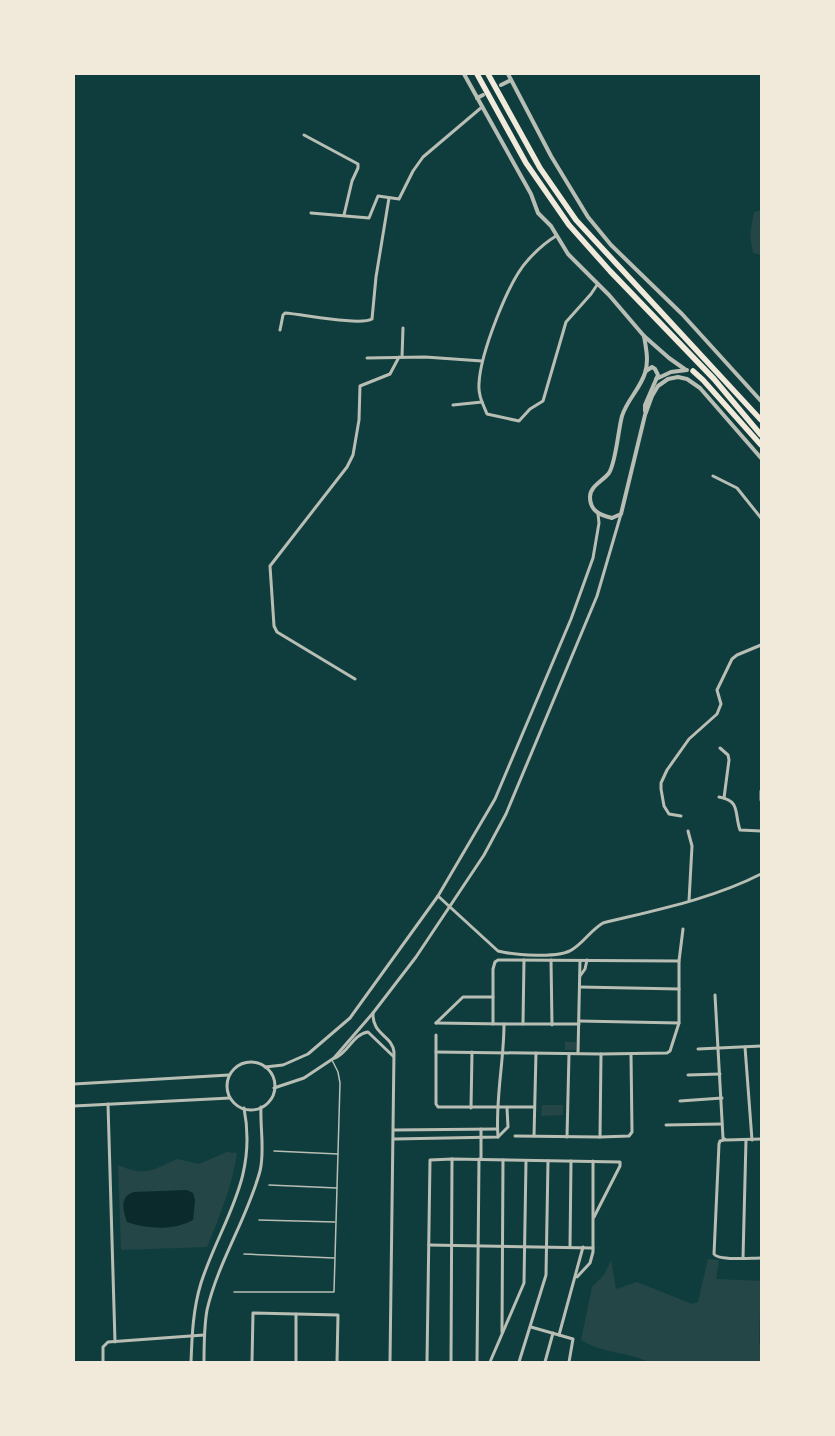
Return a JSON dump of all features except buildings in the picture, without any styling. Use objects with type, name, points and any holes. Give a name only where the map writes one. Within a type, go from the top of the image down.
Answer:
[{"type":"highway","points":[[477,74],[526,163],[569,225],[610,271],[714,379],[761,434]]},
{"type":"highway","points":[[488,74],[540,168],[576,220],[761,420]]},
{"type":"highway","points":[[693,371],[704,380],[761,445]]},
{"type":"street","points":[[464,74],[531,194],[538,213],[551,226],[568,254],[597,285],[609,295],[644,336],[669,358],[686,370]]},
{"type":"street","points":[[508,74],[551,156],[595,226],[639,274],[703,336],[761,401]]},
{"type":"street","points":[[501,85],[511,80]]},
{"type":"street","points":[[477,98],[484,95]]},
{"type":"street","points":[[311,213],[368,218],[378,196],[399,199],[413,171],[423,157],[482,107]]},
{"type":"street","points":[[304,135],[358,164],[358,168],[352,181],[344,215]]},
{"type":"street","points":[[280,330],[285,313],[353,321],[368,321],[372,319],[376,277],[389,198]]},
{"type":"street","points":[[556,236],[528,260],[519,271],[500,312],[482,362],[479,385],[482,402],[489,415],[518,421],[522,419],[530,409],[543,401],[566,322],[592,294],[597,285]]},
{"type":"street","points":[[355,679],[277,632],[274,626],[270,566],[347,467],[353,455],[358,426],[360,386],[390,374],[401,357],[403,328]]},
{"type":"street","points":[[644,336],[647,361],[645,373]]},
{"type":"street","points":[[368,358],[425,357],[482,362]]},
{"type":"street","points":[[265,1067],[283,1065],[308,1054],[350,1018],[438,896],[495,799],[574,613],[593,558],[599,523],[598,514],[594,509],[590,497],[591,490],[609,473],[626,405],[634,395],[648,368],[656,368],[658,374],[645,405],[644,415],[620,514],[597,596],[506,814],[484,855],[416,957],[373,1013],[333,1059]]},
{"type":"street","points":[[656,379],[671,372],[686,370],[693,371]]},
{"type":"street","points":[[644,415],[658,386],[668,379],[678,377],[687,379],[700,388],[717,406],[761,458]]},
{"type":"street","points":[[453,404],[482,402]]},
{"type":"street","points":[[713,476],[737,488],[761,518]]},
{"type":"street","points":[[598,514],[612,518],[620,514]]},
{"type":"street","points":[[681,816],[670,814],[666,809],[661,789],[663,777],[685,743],[712,719],[720,708],[721,702],[717,690],[732,659],[737,655],[761,645]]},
{"type":"street","points":[[720,748],[728,755],[729,760],[724,798]]},
{"type":"street","points":[[761,791],[761,800]]},
{"type":"street","points":[[718,797],[731,800],[734,804],[740,830],[761,831]]},
{"type":"street","points":[[688,831],[692,846],[689,901]]},
{"type":"street","points":[[438,896],[498,950],[508,954],[559,954],[572,950],[603,923],[689,901],[746,882],[761,874]]},
{"type":"street","points":[[436,1052],[665,1054],[669,1052],[679,1023],[680,961],[683,929]]},
{"type":"street","points":[[493,1024],[495,962],[498,960],[680,961]]},
{"type":"street","points":[[523,1024],[524,960]]},
{"type":"street","points":[[551,960],[552,1025]]},
{"type":"street","points":[[580,976],[585,968],[587,960]]},
{"type":"street","points":[[578,1053],[580,961]]},
{"type":"street","points":[[580,987],[679,989]]},
{"type":"street","points":[[715,995],[724,1140]]},
{"type":"street","points":[[493,997],[464,997],[436,1023],[552,1025],[579,1023],[679,1023]]},
{"type":"street","points":[[373,1013],[375,1027],[392,1046],[394,1052],[390,1362]]},
{"type":"street","points":[[498,1137],[498,1107],[504,1053],[504,1024]]},
{"type":"street","points":[[274,1088],[304,1078],[340,1056],[360,1035],[368,1032],[393,1056]]},
{"type":"street","points":[[436,1035],[437,1106],[441,1108],[534,1107]]},
{"type":"street","points":[[698,1049],[761,1046]]},
{"type":"street","points":[[745,1047],[752,1140]]},
{"type":"street","points":[[471,1108],[472,1052]]},
{"type":"street","points":[[534,1136],[536,1053]]},
{"type":"street","points":[[567,1137],[569,1054]]},
{"type":"street","points":[[600,1137],[601,1054]]},
{"type":"street","points":[[515,1136],[629,1136],[632,1132],[631,1054]]},
{"type":"street","points":[[254,1062],[265,1067],[273,1076],[274,1088],[270,1100],[261,1107],[255,1109],[238,1106],[230,1098],[227,1087],[229,1075],[242,1063],[254,1062]]},
{"type":"street","points":[[688,1075],[720,1074]]},
{"type":"street","points":[[74,1084],[229,1075]]},
{"type":"street","points":[[74,1106],[230,1098]]},
{"type":"street","points":[[680,1101],[722,1098]]},
{"type":"street","points":[[108,1104],[115,1342]]},
{"type":"street","points":[[204,1362],[204,1335],[207,1311],[214,1287],[246,1209],[260,1170],[262,1142],[261,1107]]},
{"type":"street","points":[[191,1362],[194,1308],[202,1282],[235,1203],[245,1167],[246,1119],[244,1108]]},
{"type":"street","points":[[394,1139],[498,1137],[508,1127],[507,1108]]},
{"type":"street","points":[[666,1125],[722,1124]]},
{"type":"street","points":[[426,1129],[427,1138]]},
{"type":"street","points":[[450,1129],[450,1138]]},
{"type":"street","points":[[477,1362],[477,1245],[481,1129]]},
{"type":"street","points":[[394,1130],[497,1129]]},
{"type":"street","points":[[761,1139],[724,1140],[719,1144],[714,1254],[722,1258],[761,1258]]},
{"type":"street","points":[[743,1258],[746,1140]]},
{"type":"street","points":[[451,1362],[452,1159]]},
{"type":"street","points":[[427,1362],[431,1160],[480,1159],[526,1161],[618,1161],[621,1164],[594,1217]]},
{"type":"street","points":[[502,1336],[503,1160]]},
{"type":"street","points":[[490,1362],[524,1283],[526,1161]]},
{"type":"street","points":[[519,1362],[546,1275],[548,1161]]},
{"type":"street","points":[[570,1247],[571,1161]]},
{"type":"street","points":[[577,1277],[590,1263],[593,1248],[593,1161]]},
{"type":"street","points":[[429,1245],[452,1244],[593,1248]]},
{"type":"street","points":[[560,1335],[577,1277],[583,1247]]},
{"type":"street","points":[[252,1362],[253,1313],[338,1315],[337,1362]]},
{"type":"street","points":[[296,1314],[296,1362]]},
{"type":"street","points":[[531,1327],[571,1338],[574,1342],[569,1362]]},
{"type":"street","points":[[545,1362],[553,1333]]},
{"type":"street","points":[[103,1362],[104,1344],[204,1335]]},
{"type":"lane","points":[[234,1292],[334,1292],[340,1084],[338,1072],[333,1059]]},
{"type":"lane","points":[[274,1150],[338,1154]]},
{"type":"lane","points":[[269,1185],[337,1188]]},
{"type":"lane","points":[[259,1220],[335,1222]]},
{"type":"lane","points":[[244,1254],[334,1258]]},
{"type":"shaded area","points":[[761,210],[761,255],[753,253],[750,235],[754,212]]},
{"type":"shaded area","points":[[565,1042],[576,1042],[576,1050],[565,1050]]},
{"type":"shaded area","points":[[542,1105],[563,1105],[563,1115],[541,1116]]},
{"type":"shaded area","points":[[227,1152],[237,1153],[235,1165],[225,1201],[207,1247],[121,1250],[118,1165],[135,1171],[149,1171],[177,1159],[199,1164]]},
{"type":"shaded area","points":[[187,1190],[193,1193],[195,1200],[193,1220],[177,1226],[160,1228],[127,1222],[123,1204],[129,1194],[134,1192]]},
{"type":"shaded area","points":[[708,1259],[719,1260],[716,1279],[761,1281],[759,1343],[761,1344],[761,1362],[649,1362],[632,1356],[597,1348],[581,1340],[592,1287],[604,1275],[611,1260],[616,1289],[637,1282],[692,1304],[698,1302]]}]
